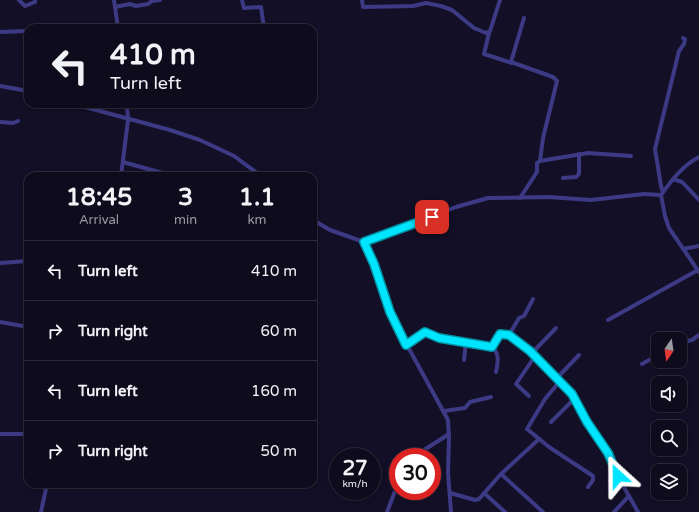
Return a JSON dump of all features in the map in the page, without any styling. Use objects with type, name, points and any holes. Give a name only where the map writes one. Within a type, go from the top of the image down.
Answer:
[{"type":"street","points":[[19,0],[25,6],[35,2],[36,0]]},
{"type":"street","points":[[114,0],[117,24]]},
{"type":"street","points":[[115,7],[130,4],[136,6],[148,4],[152,0],[160,0]]},
{"type":"street","points":[[242,0],[244,8],[261,7],[263,24]]},
{"type":"street","points":[[362,0],[363,7],[413,6],[426,2],[452,10],[476,30],[486,34],[489,33]]},
{"type":"street","points":[[500,0],[484,54],[557,80],[543,138],[540,161],[537,163],[537,172],[520,198]]},
{"type":"street","points":[[512,63],[524,18]]},
{"type":"street","points":[[0,32],[24,31]]},
{"type":"street","points":[[608,320],[698,271],[673,235],[666,221],[654,149],[679,50],[684,44],[685,39],[682,38]]},
{"type":"street","points":[[0,86],[24,90]]},
{"type":"street","points":[[88,108],[170,130],[219,148],[234,156],[256,172]]},
{"type":"street","points":[[122,172],[128,120],[126,108]]},
{"type":"street","points":[[0,122],[14,123],[18,121]]},
{"type":"street","points":[[540,161],[579,154],[631,156]]},
{"type":"street","points":[[563,178],[576,177],[579,174],[579,154]]},
{"type":"street","points":[[662,194],[673,179],[690,162],[699,157]]},
{"type":"street","points":[[123,162],[159,172]]},
{"type":"street","points":[[673,179],[682,182],[699,200]]},
{"type":"street","points":[[317,222],[330,230],[364,242],[471,202],[499,197],[561,197],[591,200],[644,194],[662,194]]},
{"type":"street","points":[[364,242],[374,264],[390,312],[406,345],[444,411],[449,424],[448,473],[451,512]]},
{"type":"street","points":[[683,249],[699,246]]},
{"type":"street","points":[[0,263],[24,262]]},
{"type":"street","points":[[509,335],[519,318],[524,316],[533,299]]},
{"type":"street","points":[[0,322],[24,326]]},
{"type":"street","points":[[529,396],[516,384],[534,355],[556,328]]},
{"type":"street","points":[[406,345],[425,332],[439,338],[492,347],[495,350],[498,360],[496,372]]},
{"type":"street","points":[[492,347],[500,334],[509,335],[534,355],[575,398],[587,422],[608,453],[613,468],[638,512]]},
{"type":"street","points":[[687,341],[692,340],[699,335]]},
{"type":"street","points":[[464,360],[466,342]]},
{"type":"street","points":[[579,355],[558,380],[527,429],[593,476],[593,480],[588,487]]},
{"type":"street","points":[[642,364],[651,359]]},
{"type":"street","points":[[444,411],[465,408],[470,402],[491,397]]},
{"type":"street","points":[[551,422],[575,398]]},
{"type":"street","points":[[0,434],[24,434]]},
{"type":"street","points":[[427,448],[449,434]]},
{"type":"street","points":[[450,493],[476,500],[501,474],[539,439]]},
{"type":"street","points":[[501,474],[543,512]]},
{"type":"street","points":[[41,512],[46,488]]},
{"type":"street","points":[[484,493],[505,512]]},
{"type":"street","points":[[614,512],[629,496]]},
{"type":"street","points":[[387,512],[392,500]]},
{"type":"route","points":[[432,217],[364,242],[374,264],[390,312],[406,345],[425,332],[439,338],[458,340],[492,347],[498,335],[503,333],[509,335],[532,353],[572,394],[587,422],[608,453],[613,468],[618,476]]}]
